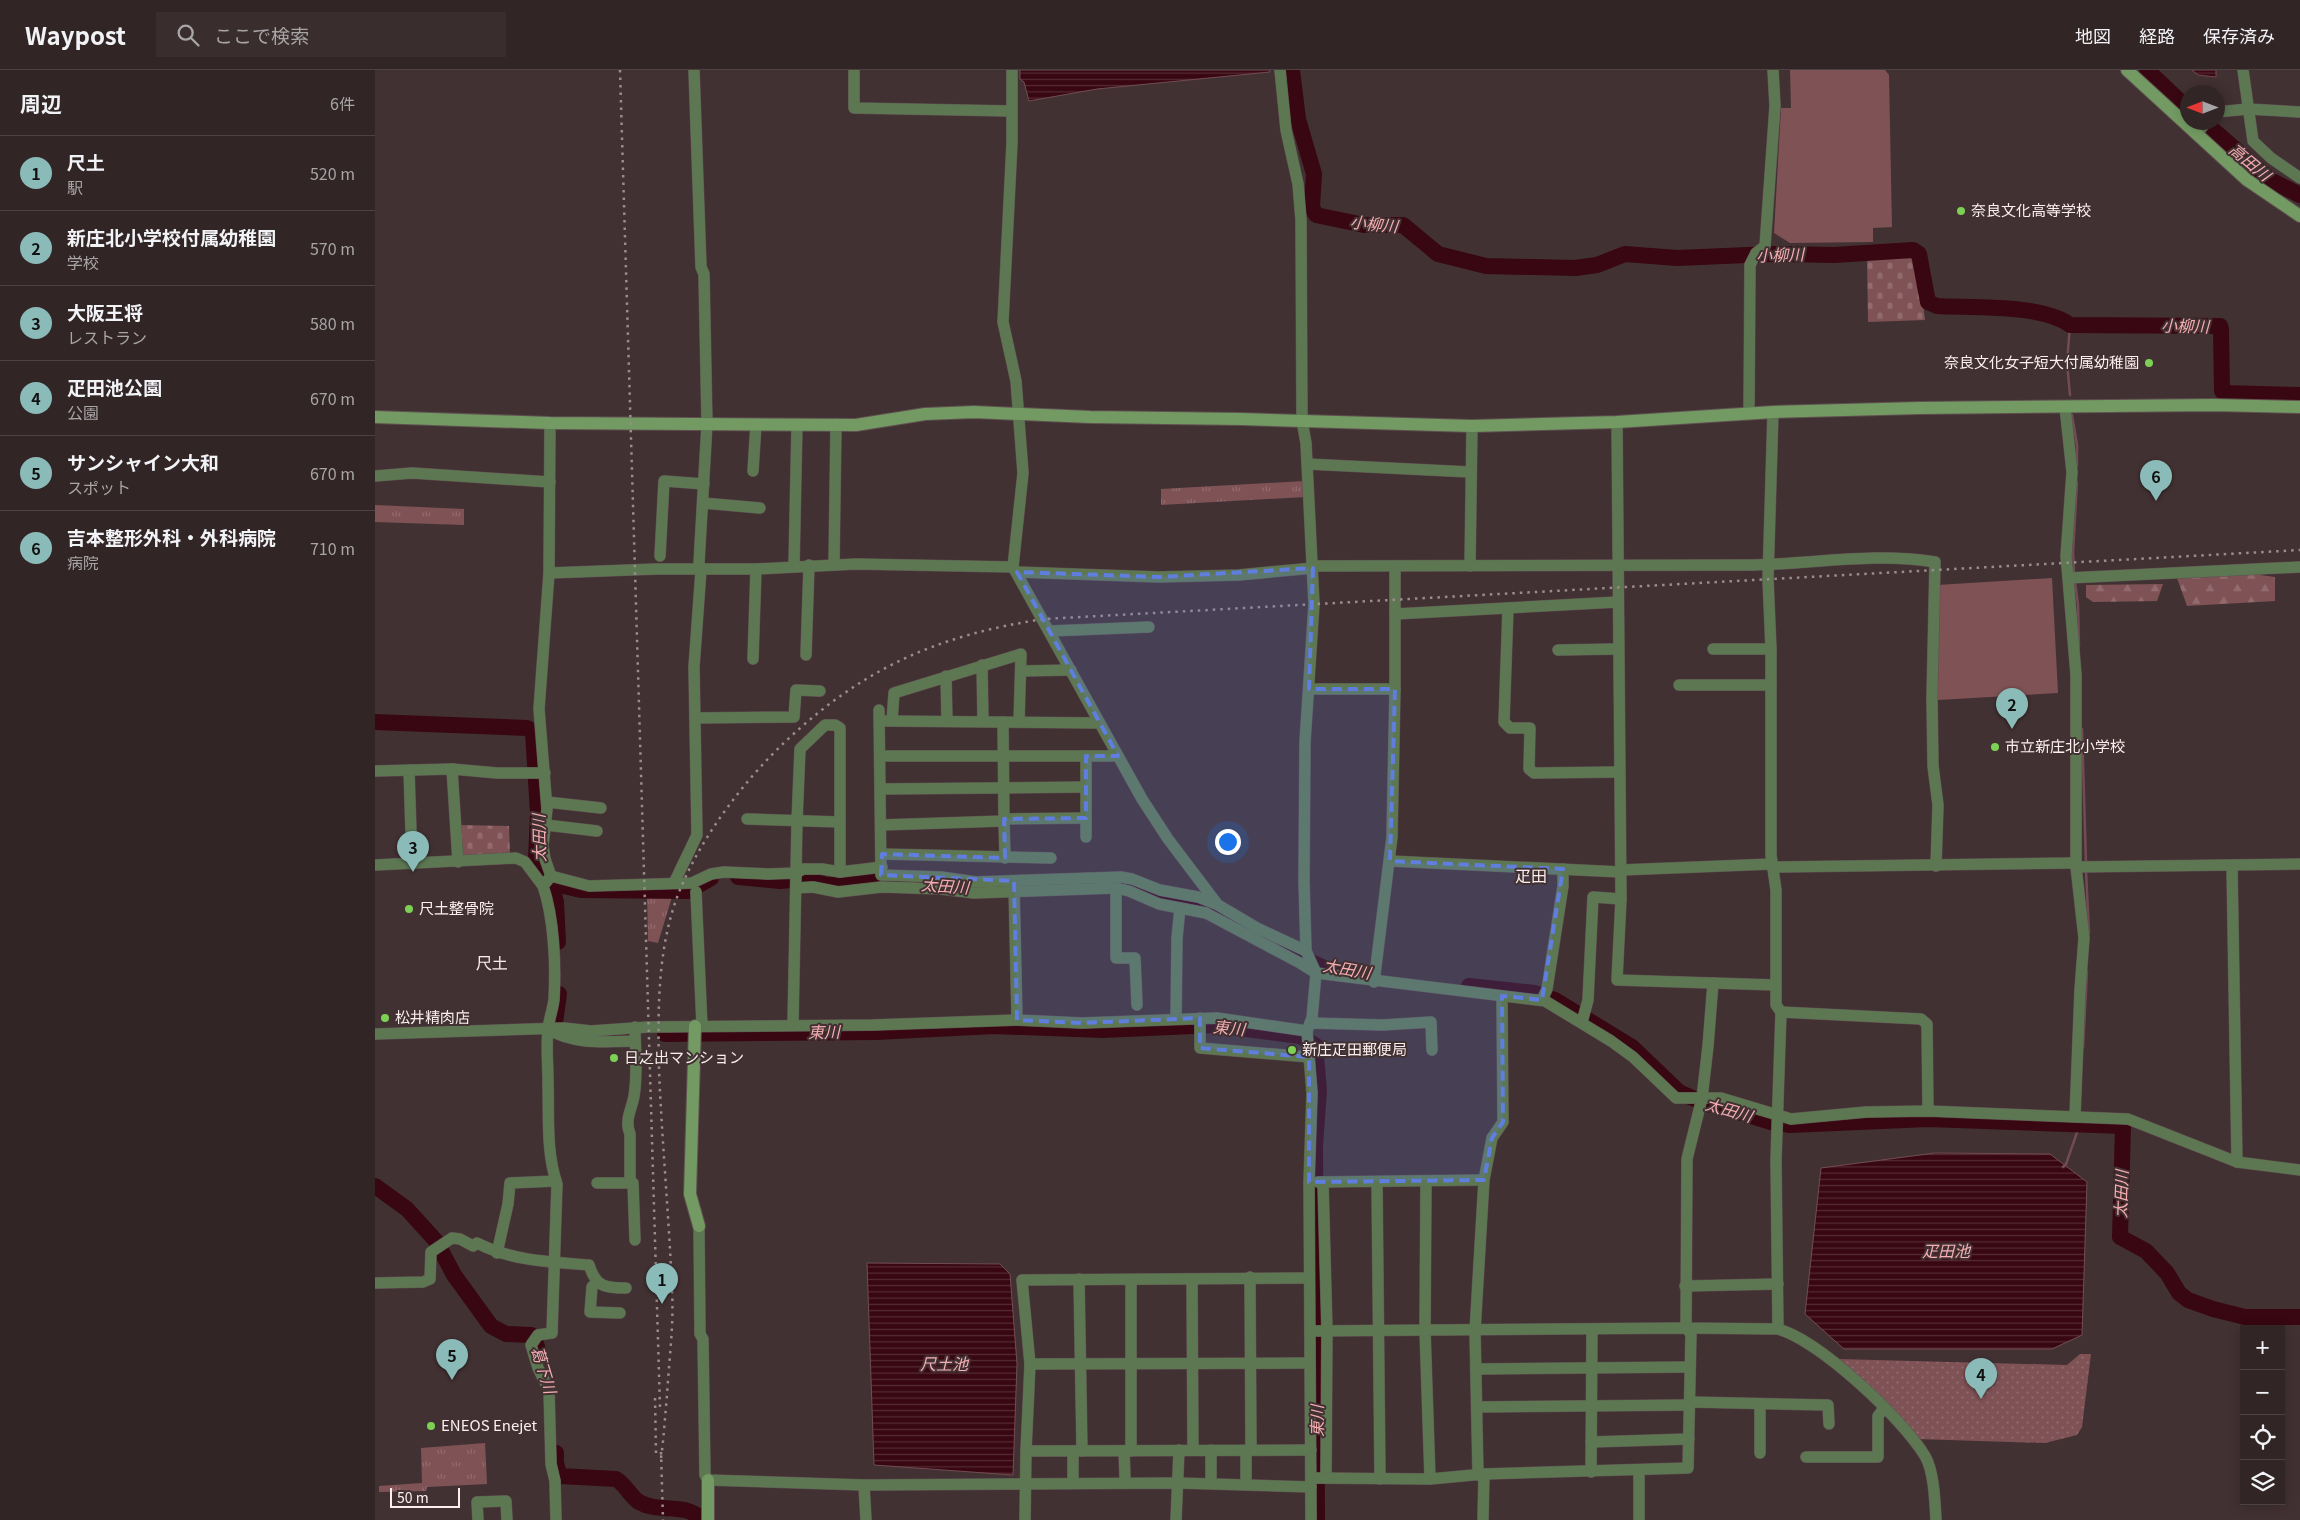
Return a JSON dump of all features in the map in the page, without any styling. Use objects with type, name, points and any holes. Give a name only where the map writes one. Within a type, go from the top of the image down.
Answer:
[{"type":"street","points":[[674,883],[697,835],[694,667],[701,570],[699,563],[707,424],[704,274],[700,258],[694,70]]},
{"type":"street","points":[[854,70],[854,108],[1011,111]]},
{"type":"street","points":[[1012,70],[1012,143],[1003,322],[1016,381],[1023,473],[1015,570],[1099,723],[1168,839],[1219,905]]},
{"type":"street","points":[[1280,70],[1286,130],[1298,184],[1301,220],[1303,421],[1314,604],[1305,752],[1306,951],[1316,973],[1308,1027],[1317,1182],[1318,1331],[1317,1480],[1311,1520]]},
{"type":"street","points":[[1749,414],[1750,265],[1755,256],[1765,246],[1775,106],[1773,70]]},
{"type":"street","points":[[2127,70],[2180,112]]},
{"type":"street","points":[[2243,70],[2253,141],[2271,158],[2300,178]]},
{"type":"street","points":[[2225,111],[2248,109],[2300,112]]},
{"type":"street","points":[[2202,130],[2247,180],[2300,216]]},
{"type":"street","points":[[375,417],[550,423],[857,424],[925,414],[974,412],[1472,426],[1617,422],[1773,412],[2065,406],[2215,405],[2300,407]]},
{"type":"street","points":[[2065,406],[2072,472],[2066,556],[2076,675],[2076,865],[2084,938],[2075,1116]]},
{"type":"street","points":[[1773,412],[1770,564],[1772,866],[1775,890],[1775,985],[1777,1005],[1781,1012],[1777,1116],[1776,1256],[1779,1284],[1778,1329]]},
{"type":"street","points":[[1617,422],[1621,871],[1617,980],[1775,985]]},
{"type":"street","points":[[550,423],[549,573],[539,709],[547,802],[545,859],[551,876]]},
{"type":"street","points":[[753,471],[756,424]]},
{"type":"street","points":[[794,566],[797,424]]},
{"type":"street","points":[[834,564],[836,424]]},
{"type":"street","points":[[1471,566],[1472,426]]},
{"type":"street","points":[[1307,464],[1471,472]]},
{"type":"street","points":[[375,476],[412,473],[550,482]]},
{"type":"street","points":[[660,556],[664,481],[704,484]]},
{"type":"street","points":[[703,503],[760,508]]},
{"type":"street","points":[[549,573],[757,569],[834,564],[1159,577],[1239,575],[1313,567],[1770,564],[1856,558],[1935,562],[1932,698],[1933,766],[1938,805],[1936,866]]},
{"type":"street","points":[[806,655],[809,565]]},
{"type":"street","points":[[1374,982],[1390,861],[1395,689],[1395,567]]},
{"type":"street","points":[[2068,578],[2300,567]]},
{"type":"street","points":[[753,659],[757,569]]},
{"type":"street","points":[[1395,614],[1618,602]]},
{"type":"street","points":[[1508,608],[1505,722],[1510,728],[1530,728],[1529,769],[1534,773],[1619,772]]},
{"type":"street","points":[[1050,631],[1149,627]]},
{"type":"street","points":[[1558,650],[1618,649]]},
{"type":"street","points":[[1713,649],[1771,649]]},
{"type":"street","points":[[892,721],[894,692],[1021,654],[1019,722]]},
{"type":"street","points":[[982,665],[983,722]]},
{"type":"street","points":[[1021,671],[1071,670]]},
{"type":"street","points":[[946,676],[947,721]]},
{"type":"street","points":[[1679,685],[1771,685]]},
{"type":"street","points":[[1309,689],[1395,689]]},
{"type":"street","points":[[695,718],[794,717],[796,690],[820,691]]},
{"type":"street","points":[[1099,723],[892,721],[879,715],[881,875],[941,877],[1014,887],[1116,888],[1129,891],[1159,904],[1206,913],[1300,962],[1316,973],[1374,982],[1542,1000],[1582,1022],[1633,1057],[1676,1098],[1721,1098],[1791,1119],[1866,1112],[1928,1111],[2129,1119],[2237,1162],[2300,1170]]},
{"type":"street","points":[[1003,722],[1005,858]]},
{"type":"street","points":[[793,1025],[800,749],[825,724],[835,725],[840,728],[840,872]]},
{"type":"street","points":[[880,756],[1118,756]]},
{"type":"street","points":[[1086,756],[1086,837]]},
{"type":"street","points":[[375,771],[453,769],[497,773],[545,773]]},
{"type":"street","points":[[453,769],[458,862]]},
{"type":"street","points":[[409,770],[412,864]]},
{"type":"street","points":[[881,789],[1086,787]]},
{"type":"street","points":[[547,802],[601,808]]},
{"type":"street","points":[[881,825],[1086,818]]},
{"type":"street","points":[[747,819],[839,822]]},
{"type":"street","points":[[546,825],[597,832]]},
{"type":"street","points":[[882,854],[1051,858]]},
{"type":"street","points":[[375,865],[516,858],[525,862],[543,886],[548,901],[551,918],[554,978],[553,1001],[548,1029],[549,1144],[551,1166],[556,1180],[552,1333],[535,1340],[538,1368],[549,1390],[551,1464],[555,1481],[556,1520]]},
{"type":"street","points":[[1390,861],[1621,871],[1772,866],[2232,866],[2300,864]]},
{"type":"street","points":[[2232,866],[2237,1162]]},
{"type":"street","points":[[551,876],[589,886],[692,883],[711,874],[724,872],[796,874],[803,869],[822,869],[840,872],[882,867]]},
{"type":"street","points":[[1542,1000],[1547,989],[1563,886],[1563,869]]},
{"type":"street","points":[[543,886],[551,876]]},
{"type":"street","points":[[796,888],[813,887],[838,892],[882,887],[941,889],[973,893],[1014,887],[1121,877],[1132,878],[1160,890],[1198,897],[1219,905],[1257,928],[1306,951]]},
{"type":"street","points":[[1014,887],[1017,1020]]},
{"type":"street","points":[[1116,888],[1116,958],[1135,958],[1137,1005]]},
{"type":"street","points":[[696,892],[697,1029],[690,1194],[699,1226],[700,1334],[703,1339],[705,1475],[708,1480],[708,1519]]},
{"type":"street","points":[[1582,1022],[1587,1000],[1593,897],[1621,899]]},
{"type":"street","points":[[1176,1019],[1177,938],[1180,908]]},
{"type":"street","points":[[708,1480],[864,1485],[1026,1486],[1430,1479],[1481,1474],[1688,1468],[1691,1334],[1686,1328],[1685,1286],[1688,1216],[1687,1159],[1702,1098],[1709,1046],[1713,983]]},
{"type":"street","points":[[1483,1520],[1475,1331],[1483,1180],[1492,1138],[1503,1122],[1501,996]]},
{"type":"street","points":[[1781,1012],[1921,1019],[1927,1024],[1928,1111]]},
{"type":"street","points":[[1200,1018],[1199,1048],[1308,1052]]},
{"type":"street","points":[[375,1034],[548,1029],[591,1031],[635,1027],[697,1029],[1017,1020],[1082,1023],[1217,1018],[1308,1027],[1431,1022],[1431,1050]]},
{"type":"street","points":[[630,1183],[630,1134],[627,1128],[630,1104],[634,1098],[636,1070],[635,1027]]},
{"type":"street","points":[[548,1029],[572,1040],[635,1041]]},
{"type":"street","points":[[497,1253],[508,1204],[510,1183],[556,1180]]},
{"type":"street","points":[[1317,1182],[1483,1180]]},
{"type":"street","points":[[1426,1181],[1425,1330],[1430,1479]]},
{"type":"street","points":[[1317,1182],[1309,1278],[1318,1331],[1310,1362],[1311,1450],[1317,1480]]},
{"type":"street","points":[[1377,1182],[1380,1479]]},
{"type":"street","points":[[597,1183],[633,1183],[635,1240]]},
{"type":"street","points":[[375,1283],[423,1282],[430,1279],[431,1252],[451,1238],[460,1239],[473,1246],[477,1243],[497,1253],[527,1260],[589,1265],[597,1282],[604,1286],[626,1288]]},
{"type":"street","points":[[1246,1478],[1249,1450],[1252,1363],[1251,1278]]},
{"type":"street","points":[[1025,1520],[1025,1451],[1030,1364],[1022,1280],[1309,1278]]},
{"type":"street","points":[[1073,1478],[1077,1451],[1081,1364],[1079,1279]]},
{"type":"street","points":[[1192,1279],[1193,1450]]},
{"type":"street","points":[[1125,1477],[1128,1451],[1131,1363],[1131,1280]]},
{"type":"street","points":[[597,1282],[592,1287],[590,1312],[620,1313]]},
{"type":"street","points":[[1685,1286],[1779,1284]]},
{"type":"street","points":[[1591,1472],[1592,1329]]},
{"type":"street","points":[[1318,1331],[1778,1329],[1800,1338],[1832,1360],[1884,1408],[1913,1439],[1926,1457],[1935,1495],[1936,1520]]},
{"type":"street","points":[[1030,1364],[1310,1362]]},
{"type":"street","points":[[1476,1369],[1691,1367]]},
{"type":"street","points":[[1477,1407],[1690,1404],[1828,1405],[1829,1424]]},
{"type":"street","points":[[1760,1404],[1760,1453]]},
{"type":"street","points":[[1806,1457],[1878,1457],[1878,1416],[1884,1408]]},
{"type":"street","points":[[1591,1442],[1689,1439]]},
{"type":"street","points":[[1176,1520],[1179,1450]]},
{"type":"street","points":[[1211,1450],[1211,1478]]},
{"type":"street","points":[[1025,1451],[1311,1450]]},
{"type":"street","points":[[1639,1470],[1639,1520]]},
{"type":"street","points":[[864,1485],[865,1520]]},
{"type":"street","points":[[478,1520],[477,1502],[506,1501],[507,1520]]},
{"type":"highlighted area","points":[[1313,568],[1309,689],[1395,689],[1390,861],[1563,869],[1542,1000],[1502,996],[1503,1122],[1492,1138],[1484,1180],[1309,1182],[1309,1057],[1200,1048],[1200,1018],[1082,1023],[1017,1020],[1014,881],[881,875],[882,854],[1005,858],[1004,819],[1086,818],[1086,756],[1118,756],[1017,572],[1159,577]]},
{"type":"green space","points":[[1790,70],[1885,70],[1889,75],[1892,227],[1873,228],[1873,242],[1790,243],[1774,233],[1781,108],[1791,108]]},
{"type":"green space","points":[[1914,253],[1917,257],[1925,320],[1868,322],[1867,256]]},
{"type":"green space","points":[[1304,481],[1305,497],[1161,505],[1161,489]]},
{"type":"green space","points":[[375,505],[464,509],[464,525],[375,522]]},
{"type":"green space","points":[[2253,574],[2275,577],[2275,601],[2187,606],[2177,578]]},
{"type":"green space","points":[[2052,578],[2058,693],[1938,700],[1937,585]]},
{"type":"green space","points":[[2163,584],[2157,601],[2093,602],[2086,597],[2086,585]]},
{"type":"green space","points":[[459,825],[509,826],[510,855],[461,858]]},
{"type":"green space","points":[[647,892],[672,897],[658,943],[648,941]]},
{"type":"green space","points":[[2080,1354],[2091,1354],[2082,1427],[2077,1435],[2045,1443],[1917,1439],[1838,1359],[2067,1365]]},
{"type":"green space","points":[[485,1443],[487,1484],[427,1487],[426,1491],[379,1492],[379,1486],[422,1483],[421,1448]]},
{"type":"water","points":[[1020,70],[1269,70],[1270,72],[1097,89],[1029,101],[1024,82],[1020,79]]},
{"type":"water","points":[[2192,70],[2216,70],[2216,77],[2198,75]]},
{"type":"water","name":"疋田池","points":[[1935,1153],[2050,1154],[2087,1182],[2082,1335],[2052,1349],[1844,1349],[1805,1314],[1821,1168]]},
{"type":"water","name":"尺土池","points":[[867,1263],[1000,1264],[1010,1274],[1017,1364],[1013,1475],[874,1465]]},
{"type":"waterway","name":"小柳川","points":[[1292,70],[1298,119],[1314,174],[1312,207],[1316,215],[1364,225],[1403,225],[1438,254],[1486,266],[1575,268],[1597,265],[1625,254],[1677,258],[1771,254],[1834,255],[1913,250],[1919,254],[1928,302],[1937,306],[2025,310],[2043,313],[2058,318],[2070,325],[2220,326],[2222,391],[2224,393],[2300,395]]},
{"type":"waterway","name":"高田川","points":[[2147,70],[2180,101]]},
{"type":"waterway","name":"高田川","points":[[2213,130],[2272,181],[2300,195]]},
{"type":"waterway","points":[[2070,325],[2067,363],[2070,395]]},
{"type":"waterway","points":[[2072,415],[2077,445],[2077,466]]},
{"type":"waterway","points":[[2074,574],[2073,552],[2077,482]]},
{"type":"waterway","points":[[2075,582],[2078,605],[2079,646]]},
{"type":"waterway","name":"太田川","points":[[375,722],[527,728],[533,732],[538,813],[536,859],[540,872],[551,883],[581,890],[688,891],[711,878]]},
{"type":"waterway","points":[[2082,729],[2086,863]]},
{"type":"waterway","points":[[2086,871],[2089,933]]},
{"type":"waterway","name":"太田川","points":[[738,877],[780,881],[803,879],[827,885],[883,881],[917,883]]},
{"type":"waterway","name":"太田川","points":[[1101,884],[1122,882],[1148,893],[1196,904],[1222,914],[1293,954],[1327,969],[1358,973]]},
{"type":"waterway","name":"東川","points":[[551,883],[556,902],[558,942]]},
{"type":"waterway","points":[[2083,1048],[2087,971]]},
{"type":"waterway","name":"太田川","points":[[1469,986],[1535,993],[1555,1000],[1632,1047],[1679,1092],[1706,1104],[1716,1105],[1771,1122],[1790,1125],[1928,1119],[2123,1126],[2120,1237],[2146,1251],[2167,1273],[2179,1293],[2188,1300],[2245,1317],[2300,1317]]},
{"type":"waterway","name":"東川","points":[[555,1023],[559,994]]},
{"type":"waterway","name":"東川","points":[[665,1034],[876,1032],[994,1026],[1103,1030],[1216,1025],[1300,1036],[1315,1045],[1319,1091],[1315,1146],[1317,1520]]},
{"type":"waterway","name":"東川","points":[[583,1036],[631,1035]]},
{"type":"waterway","points":[[2063,1167],[2066,1164],[2081,1121]]},
{"type":"waterway","name":"葛下川","points":[[375,1186],[407,1209],[436,1241],[454,1275],[491,1326],[506,1334],[531,1335],[536,1343],[539,1354]]},
{"type":"waterway","name":"葛下川","points":[[556,1453],[556,1463],[560,1476],[616,1479],[639,1502],[655,1507],[688,1511],[703,1520]]},
{"type":"railway","points":[[620,70],[660,1407]]},
{"type":"railway","points":[[661,1458],[672,1316],[671,1262],[660,1097],[659,1049],[660,986],[669,923],[684,881],[707,837],[753,775],[816,714],[875,674],[905,658],[937,645],[971,634],[1044,619],[2300,550]]},
{"type":"railway","points":[[655,1398],[656,1453]]},
{"type":"railway","points":[[661,1452],[663,1520]]},
{"type":"place","name":"奈良文化高等学校","points":[[1961,211]]},
{"type":"place","name":"奈良文化女子短大付属幼稚園","points":[[2149,363]]},
{"type":"place","name":"吉本整形外科・外科病院","points":[[2156,501]]},
{"type":"place","name":"新庄北小学校付属幼稚園","points":[[2012,729]]},
{"type":"place","name":"市立新庄北小学校","points":[[1995,747]]},
{"type":"place","name":"大阪王将","points":[[413,872]]},
{"type":"place","name":"尺土整骨院","points":[[409,909]]},
{"type":"place","name":"松井精肉店","points":[[385,1018]]},
{"type":"place","name":"新庄疋田郵便局","points":[[1292,1050]]},
{"type":"place","name":"日之出マンション","points":[[614,1058]]},
{"type":"place","name":"尺土","points":[[662,1304]]},
{"type":"place","name":"サンシャイン大和","points":[[452,1380]]},
{"type":"place","name":"疋田池公園","points":[[1981,1399]]},
{"type":"place","name":"ENEOS Enejet","points":[[431,1426]]},
{"type":"district","name":"疋田","points":[[1531,876]]},
{"type":"district","name":"尺土","points":[[492,963]]}]
